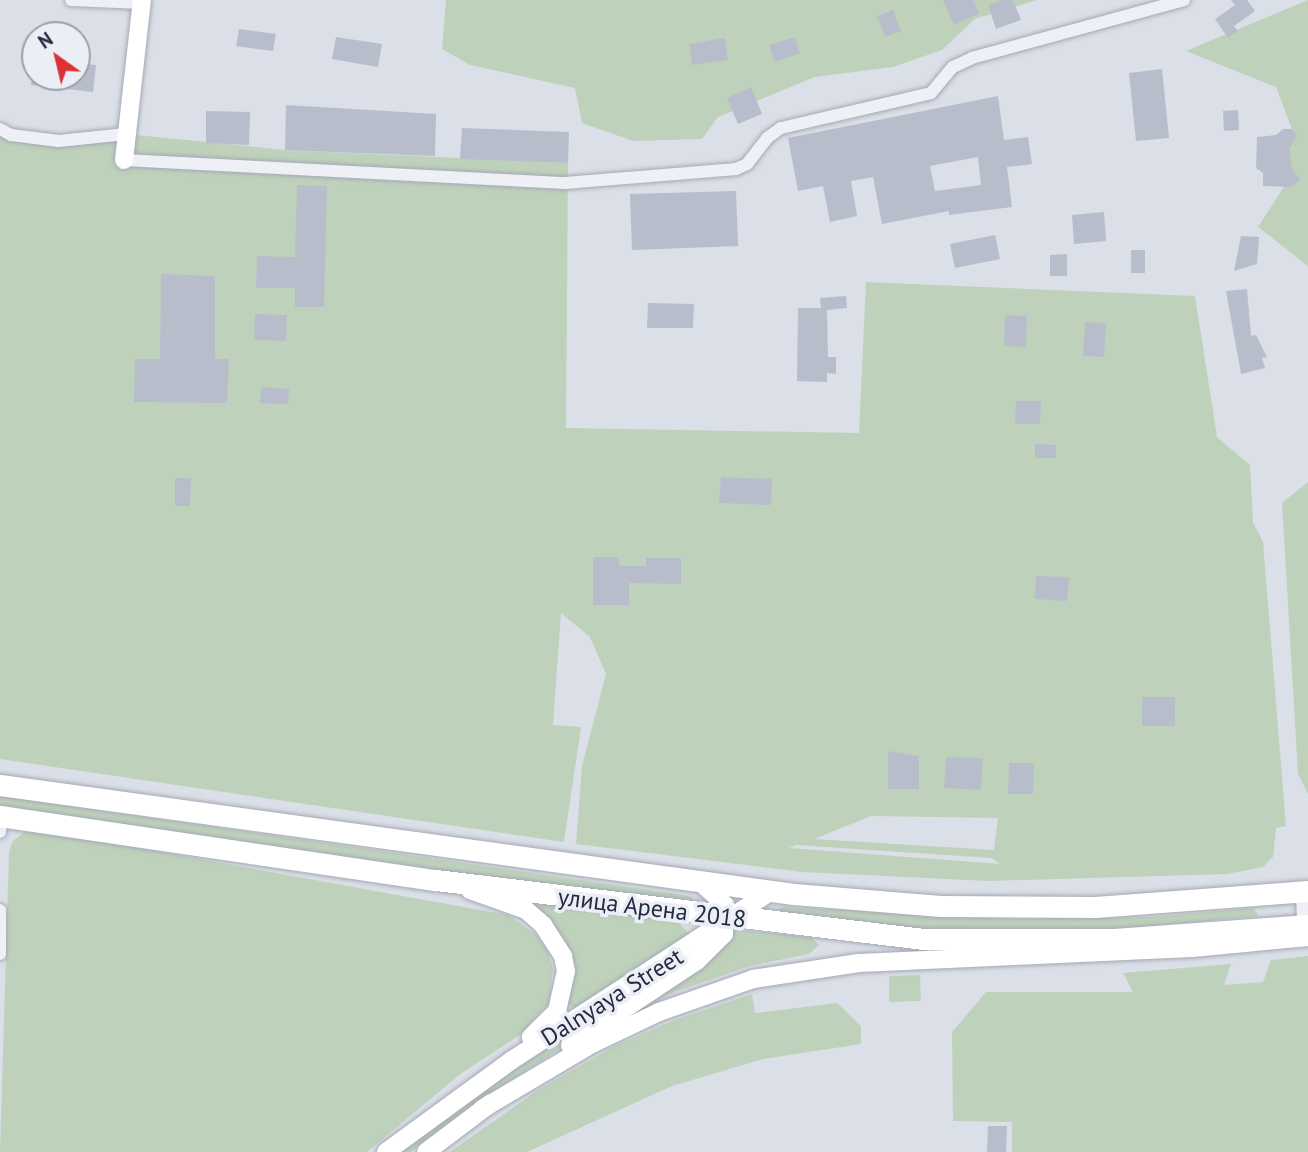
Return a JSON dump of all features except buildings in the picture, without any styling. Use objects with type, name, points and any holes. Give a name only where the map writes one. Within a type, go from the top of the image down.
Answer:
[{"type":"main road","points":[[124,160],[142,2]]},
{"type":"main road","name":"улица Арена 2018","points":[[0,785],[771,891],[941,906],[1095,907],[1305,891]]},
{"type":"main road","name":"улица Арена 2018","points":[[0,816],[436,880],[727,918],[926,939],[1114,939],[1306,929]]},
{"type":"main road","points":[[391,1147],[435,1104],[545,1028],[564,993],[563,956],[543,925],[507,902],[436,880]]},
{"type":"main road","points":[[699,881],[724,905],[727,918],[771,891]]},
{"type":"main road","name":"Dalnyaya Street","points":[[426,1152],[482,1109],[697,961],[724,934],[727,918]]},
{"type":"main road","name":"Dalnyaya Street","points":[[391,1147],[512,1060],[696,943],[727,918]]},
{"type":"main road","points":[[482,1109],[592,1044],[659,1012],[753,979],[859,963],[1192,948],[1306,929]]},
{"type":"street","points":[[71,0],[142,2]]},
{"type":"street","points":[[124,160],[565,183],[736,169],[747,164],[781,128],[931,93],[953,67],[972,58],[1184,0]]},
{"type":"street","points":[[0,129],[11,135],[59,141],[126,134]]},
{"type":"street","points":[[0,816],[0,832]]},
{"type":"street","points":[[1305,891],[1306,929]]},
{"type":"street","points":[[0,910],[0,954]]},
{"type":"green space","points":[[446,0],[1037,0],[975,19],[942,50],[893,67],[815,77],[718,117],[702,139],[633,141],[582,123],[575,88],[470,65],[442,49]]},
{"type":"green space","points":[[1308,0],[1308,266],[1258,227],[1285,185],[1293,132],[1276,87],[1186,51]]},
{"type":"green space","points":[[0,131],[20,137],[126,134],[285,150],[568,163],[566,428],[859,433],[866,282],[1195,296],[1217,437],[1250,465],[1253,522],[1263,542],[1286,826],[1276,828],[1273,857],[1263,867],[1227,874],[988,881],[802,872],[576,844],[582,766],[606,674],[590,637],[561,613],[553,725],[581,727],[564,842],[0,759]],"holes":[[[871,816],[998,818],[994,850],[814,839]],[[796,845],[991,858],[1000,864],[789,848]]]},
{"type":"green space","points":[[1308,482],[1308,794],[1298,774],[1282,503]]},
{"type":"green space","points":[[0,796],[684,895],[692,897],[692,903],[688,907],[0,807]]},
{"type":"green space","points":[[45,831],[508,915],[537,935],[548,952],[553,969],[549,1002],[520,1035],[459,1075],[367,1152],[0,1152],[9,853],[12,842],[24,832]]},
{"type":"green space","points":[[546,902],[677,921],[690,935],[579,1011],[568,1004],[572,982],[568,950],[538,907]]},
{"type":"green space","points":[[782,907],[1017,919],[1151,917],[1254,908],[1258,916],[1100,931],[953,932],[775,913]]},
{"type":"green space","points":[[735,930],[811,937],[819,945],[809,954],[750,966],[660,997],[657,992]]},
{"type":"green space","points":[[700,947],[705,955],[465,1110],[411,1152],[401,1152],[468,1099]]},
{"type":"green space","points":[[1308,956],[1308,1152],[1012,1152],[1012,1122],[953,1121],[952,1032],[986,992],[1133,992],[1123,973],[1231,964],[1224,985],[1263,982],[1271,960]]},
{"type":"green space","points":[[920,975],[921,1001],[889,1002],[889,976]]},
{"type":"green space","points":[[752,994],[755,1013],[837,1003],[861,1026],[861,1044],[763,1059],[672,1086],[527,1152],[450,1152],[538,1090],[613,1047],[672,1021]]}]
